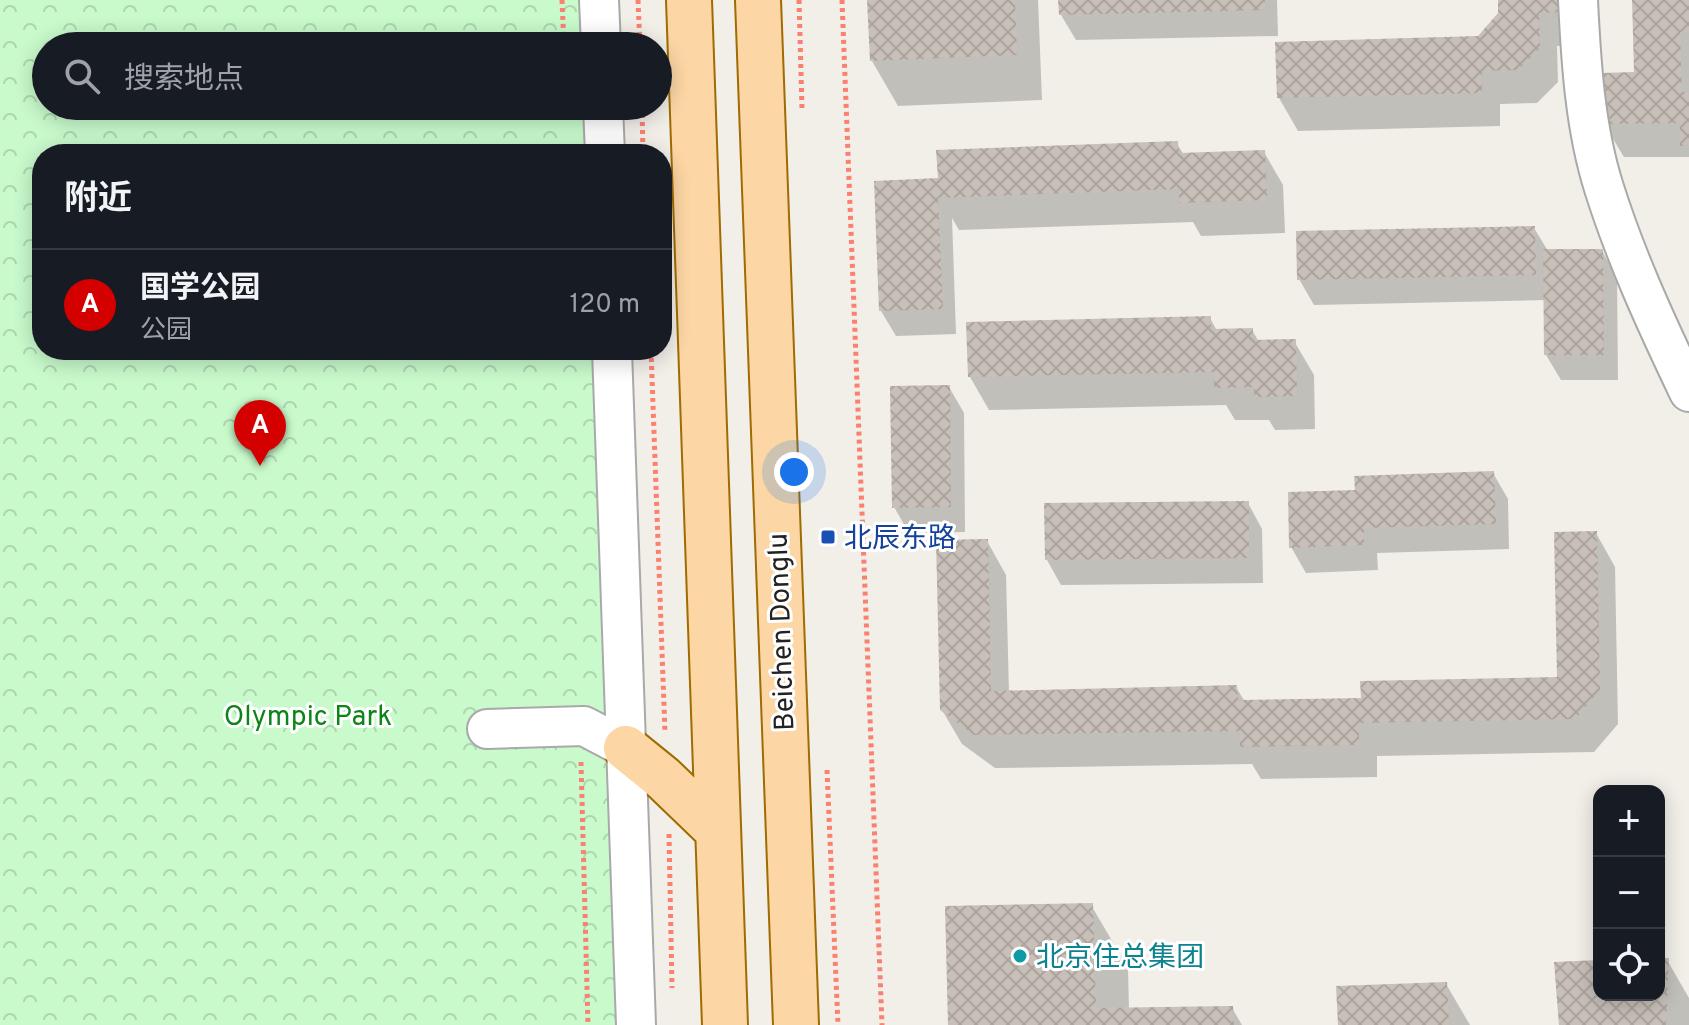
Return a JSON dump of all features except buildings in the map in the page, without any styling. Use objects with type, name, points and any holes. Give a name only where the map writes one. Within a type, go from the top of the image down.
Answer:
[{"type":"main road","points":[[689,0],[725,1025]]},
{"type":"main road","name":"Beichen Donglu","points":[[758,0],[796,1025]]},
{"type":"main road","points":[[626,748],[663,778],[717,830]]},
{"type":"street","points":[[599,0],[600,32]]},
{"type":"street","points":[[1578,0],[1582,77],[1603,186],[1647,304],[1689,392]]},
{"type":"street","points":[[604,120],[605,144]]},
{"type":"street","points":[[612,360],[636,1025]]},
{"type":"street","points":[[487,729],[584,726],[626,748]]},
{"type":"path","points":[[562,0],[563,32]]},
{"type":"path","points":[[638,0],[639,32]]},
{"type":"path","points":[[842,0],[882,1025]]},
{"type":"path","points":[[642,120],[643,144]]},
{"type":"path","points":[[651,360],[666,757],[663,778],[668,797],[672,995]]},
{"type":"path","points":[[584,726],[580,780],[588,1025]]},
{"type":"green space","name":"Olympic Park","points":[[0,0],[589,0],[590,32],[32,32],[32,120],[594,120],[595,144],[32,144],[32,360],[602,360],[627,1025],[0,1025]]},
{"type":"place","name":"国学公园","points":[[260,466]]},
{"type":"place","name":"北辰东路","points":[[828,537]]},
{"type":"place","name":"北京住总集团","points":[[1020,956]]}]
